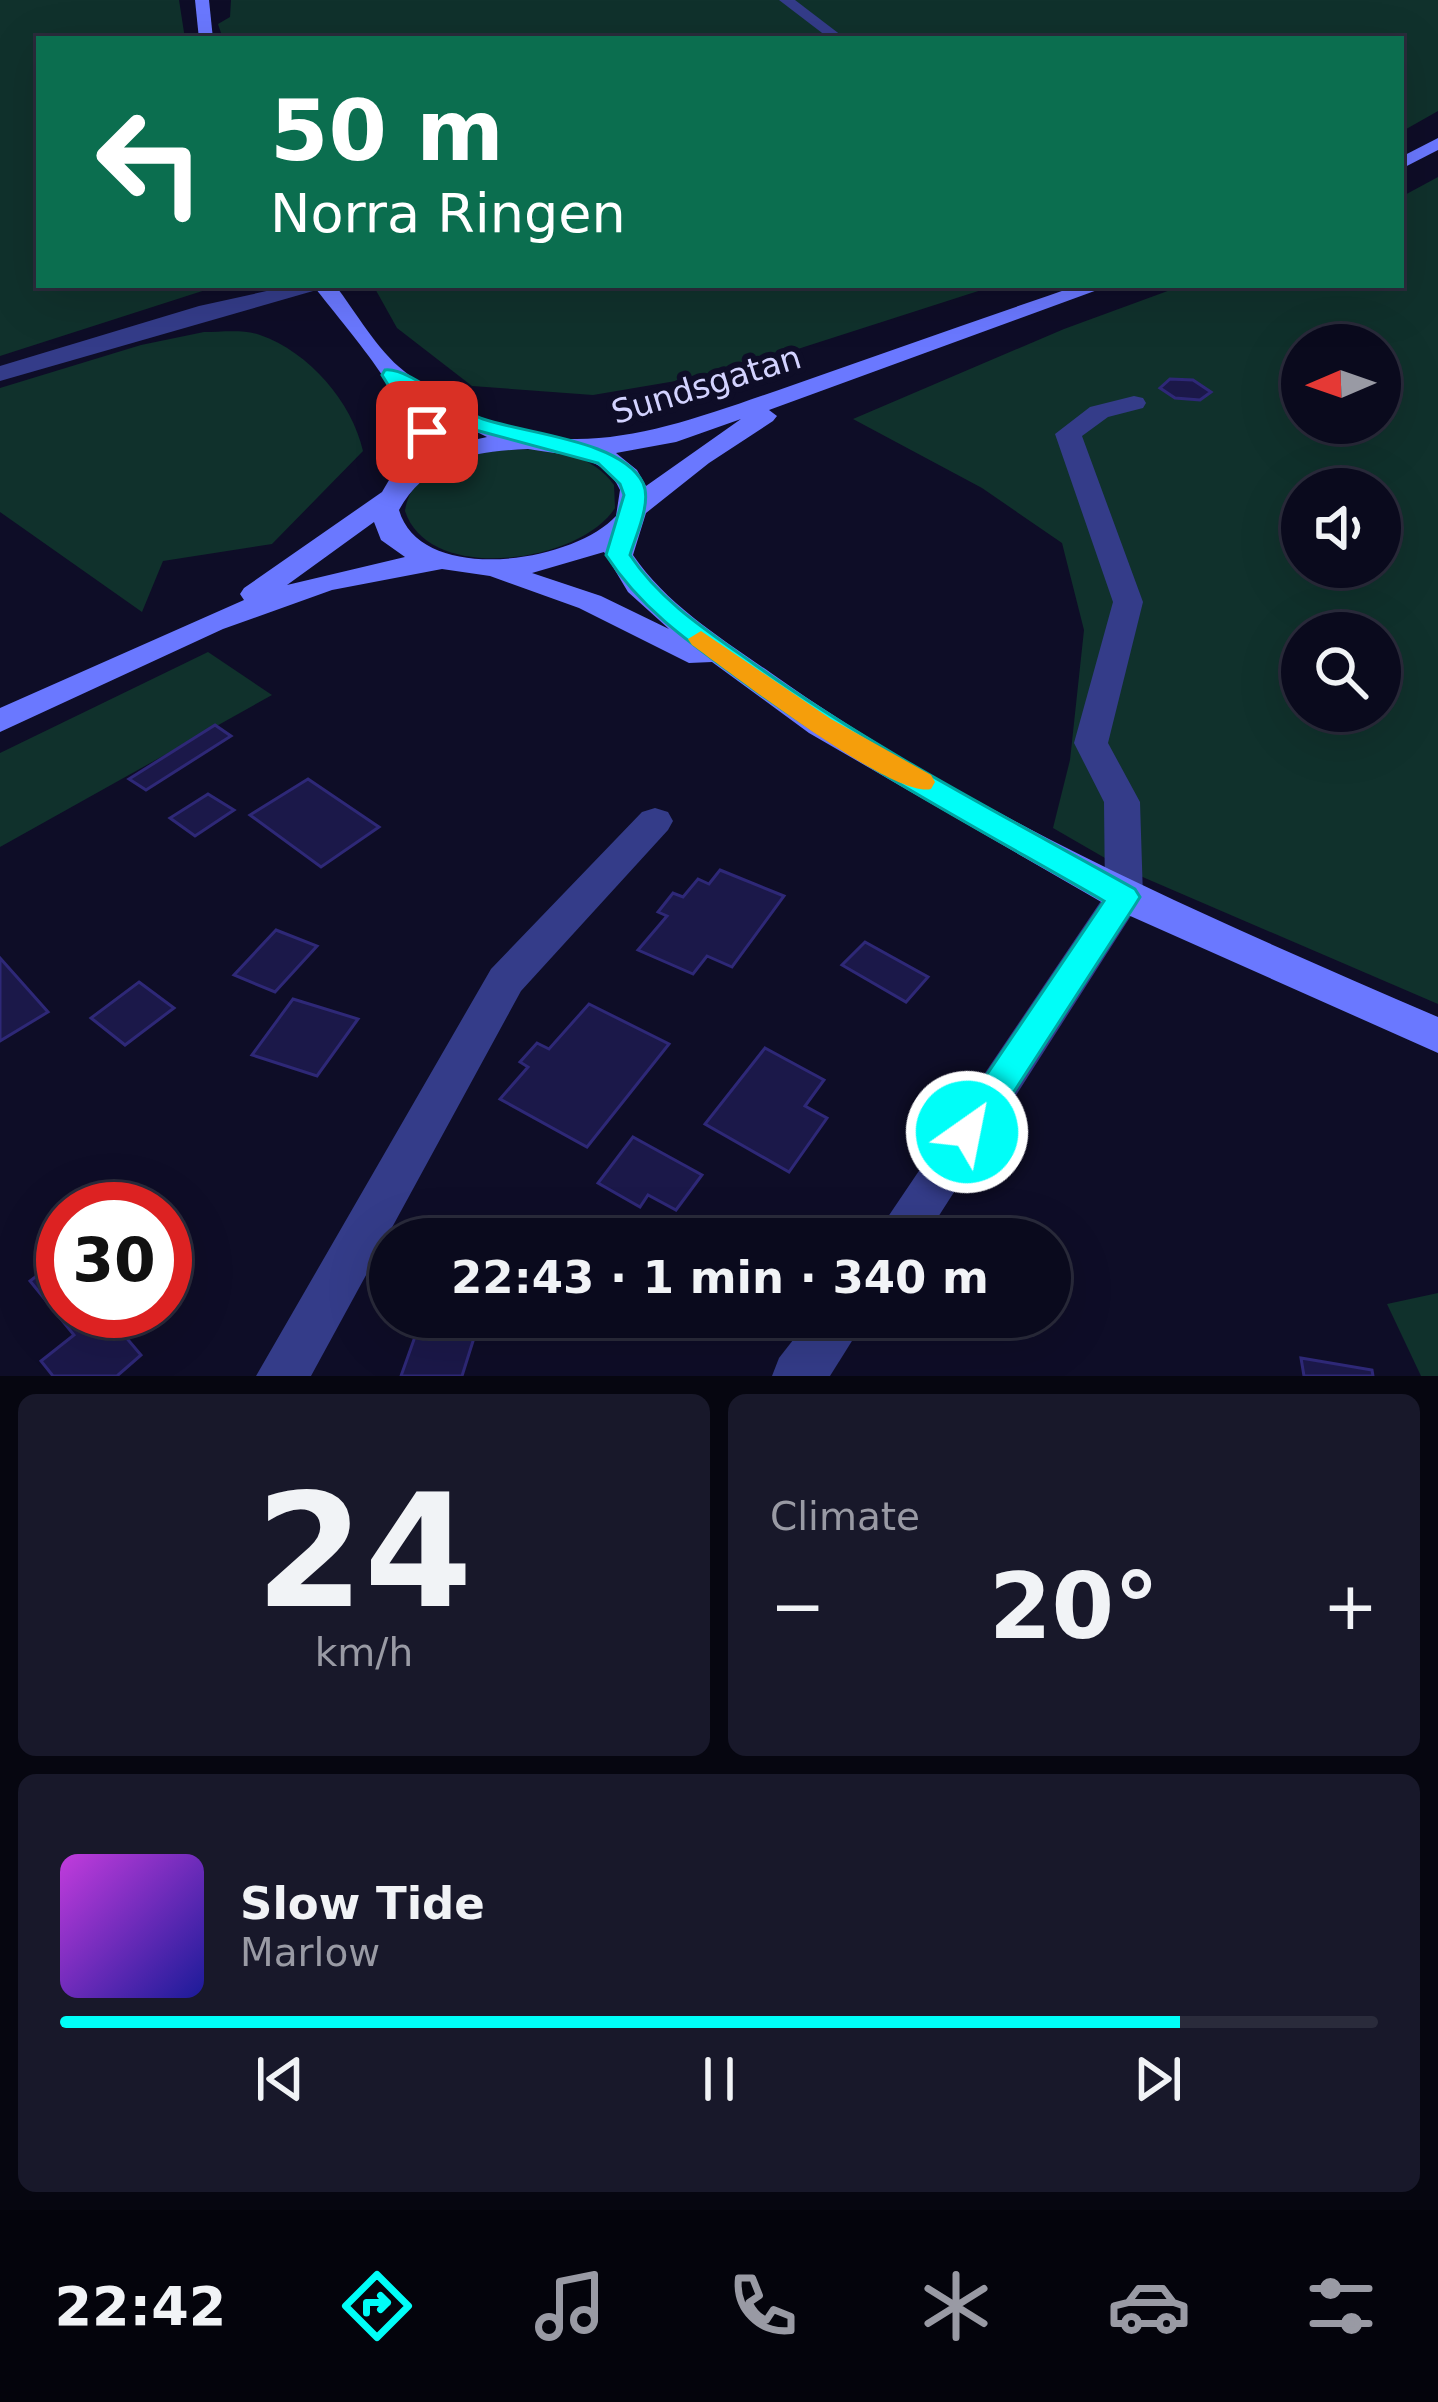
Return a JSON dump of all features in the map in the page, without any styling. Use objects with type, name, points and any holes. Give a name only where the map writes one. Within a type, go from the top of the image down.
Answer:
[{"type":"main road","points":[[202,0],[206,36]]},
{"type":"main road","points":[[1404,162],[1438,143]]},
{"type":"main road","points":[[165,646],[280,579],[390,498],[424,464],[429,452],[427,432],[392,375],[326,288]]},
{"type":"main road","name":"Sundsgatan","points":[[587,451],[667,437],[1092,288]]},
{"type":"main road","points":[[392,375],[446,410],[530,441],[587,451],[621,469],[631,482],[630,517],[618,555],[639,586],[766,689]]},
{"type":"main road","name":"Sundsgatan","points":[[488,570],[570,558],[612,538],[630,517],[734,434],[844,377]]},
{"type":"main road","points":[[424,464],[463,449],[530,441]]},
{"type":"main road","points":[[390,498],[386,510],[394,534],[439,562]]},
{"type":"main road","points":[[0,721],[237,615],[350,577],[439,562],[488,570],[590,602],[766,689],[1124,897],[1438,1036]]},
{"type":"street","points":[[786,0],[835,36]]},
{"type":"street","points":[[0,374],[207,311],[310,288]]},
{"type":"street","points":[[911,1218],[1124,897],[1122,802],[1091,742],[1129,602],[1068,434],[1099,412],[1134,403]]},
{"type":"street","points":[[281,1376],[506,980],[656,821]]},
{"type":"street","points":[[798,1376],[826,1338]]},
{"type":"green space","points":[[0,0],[179,0],[185,36],[36,36],[36,288],[212,288],[0,356]]},
{"type":"green space","points":[[231,0],[1438,0],[1438,111],[1404,130],[1404,36],[222,36],[218,24],[230,17]]},
{"type":"green space","points":[[1438,177],[1438,1004],[1124,869],[1053,828],[1070,760],[1084,630],[1062,543],[982,488],[853,419],[1064,329],[1176,288],[1404,288],[1404,195]]},
{"type":"green space","points":[[375,288],[988,288],[723,373],[593,395],[472,386],[397,328]]},
{"type":"green space","points":[[204,332],[254,333],[295,353],[338,397],[363,451],[272,544],[163,561],[142,612],[0,512],[0,388],[141,345]]},
{"type":"green space","points":[[501,450],[563,453],[591,464],[614,485],[615,508],[597,527],[571,542],[506,558],[473,557],[443,549],[419,534],[405,511],[417,484],[441,466]]},
{"type":"green space","points":[[208,652],[272,695],[0,847],[0,753]]},
{"type":"green space","points":[[1438,1293],[1438,1376],[1421,1376],[1387,1304]]},
{"type":"building","points":[[1170,379],[1193,380],[1211,392],[1200,400],[1175,398],[1160,388]]},
{"type":"building","points":[[215,725],[231,736],[146,790],[129,779]]},
{"type":"building","points":[[308,779],[379,827],[321,867],[250,815]]},
{"type":"building","points":[[208,794],[234,810],[195,836],[170,818]]},
{"type":"building","points":[[720,870],[784,896],[732,967],[707,956],[693,974],[638,950],[667,916],[658,912],[673,893],[683,897],[698,879],[709,884]]},
{"type":"building","points":[[276,930],[317,946],[275,992],[234,975]]},
{"type":"building","points":[[865,942],[928,977],[906,1002],[842,965]]},
{"type":"building","points":[[0,958],[48,1012],[0,1041]]},
{"type":"building","points":[[139,982],[174,1008],[125,1045],[91,1018]]},
{"type":"building","points":[[293,999],[358,1019],[317,1076],[252,1055]]},
{"type":"building","points":[[589,1004],[669,1044],[587,1147],[500,1099],[528,1067],[520,1062],[537,1043],[549,1049]]},
{"type":"building","points":[[765,1048],[824,1080],[805,1106],[827,1118],[789,1172],[705,1124]]},
{"type":"building","points":[[633,1137],[702,1175],[676,1210],[648,1195],[640,1207],[598,1183]]},
{"type":"building","points":[[70,1338],[127,1338],[141,1355],[117,1376],[53,1376],[41,1361]]},
{"type":"building","points":[[415,1338],[474,1338],[462,1376],[401,1376]]},
{"type":"building","points":[[1301,1358],[1372,1370],[1373,1376],[1304,1376]]},
{"type":"slow traffic","points":[[701,639],[821,725],[920,782]]},
{"type":"route","points":[[427,432],[392,375],[475,423],[530,441],[587,451],[621,469],[635,495],[618,555],[639,586],[689,630],[821,725],[1124,897],[967,1132]]}]
